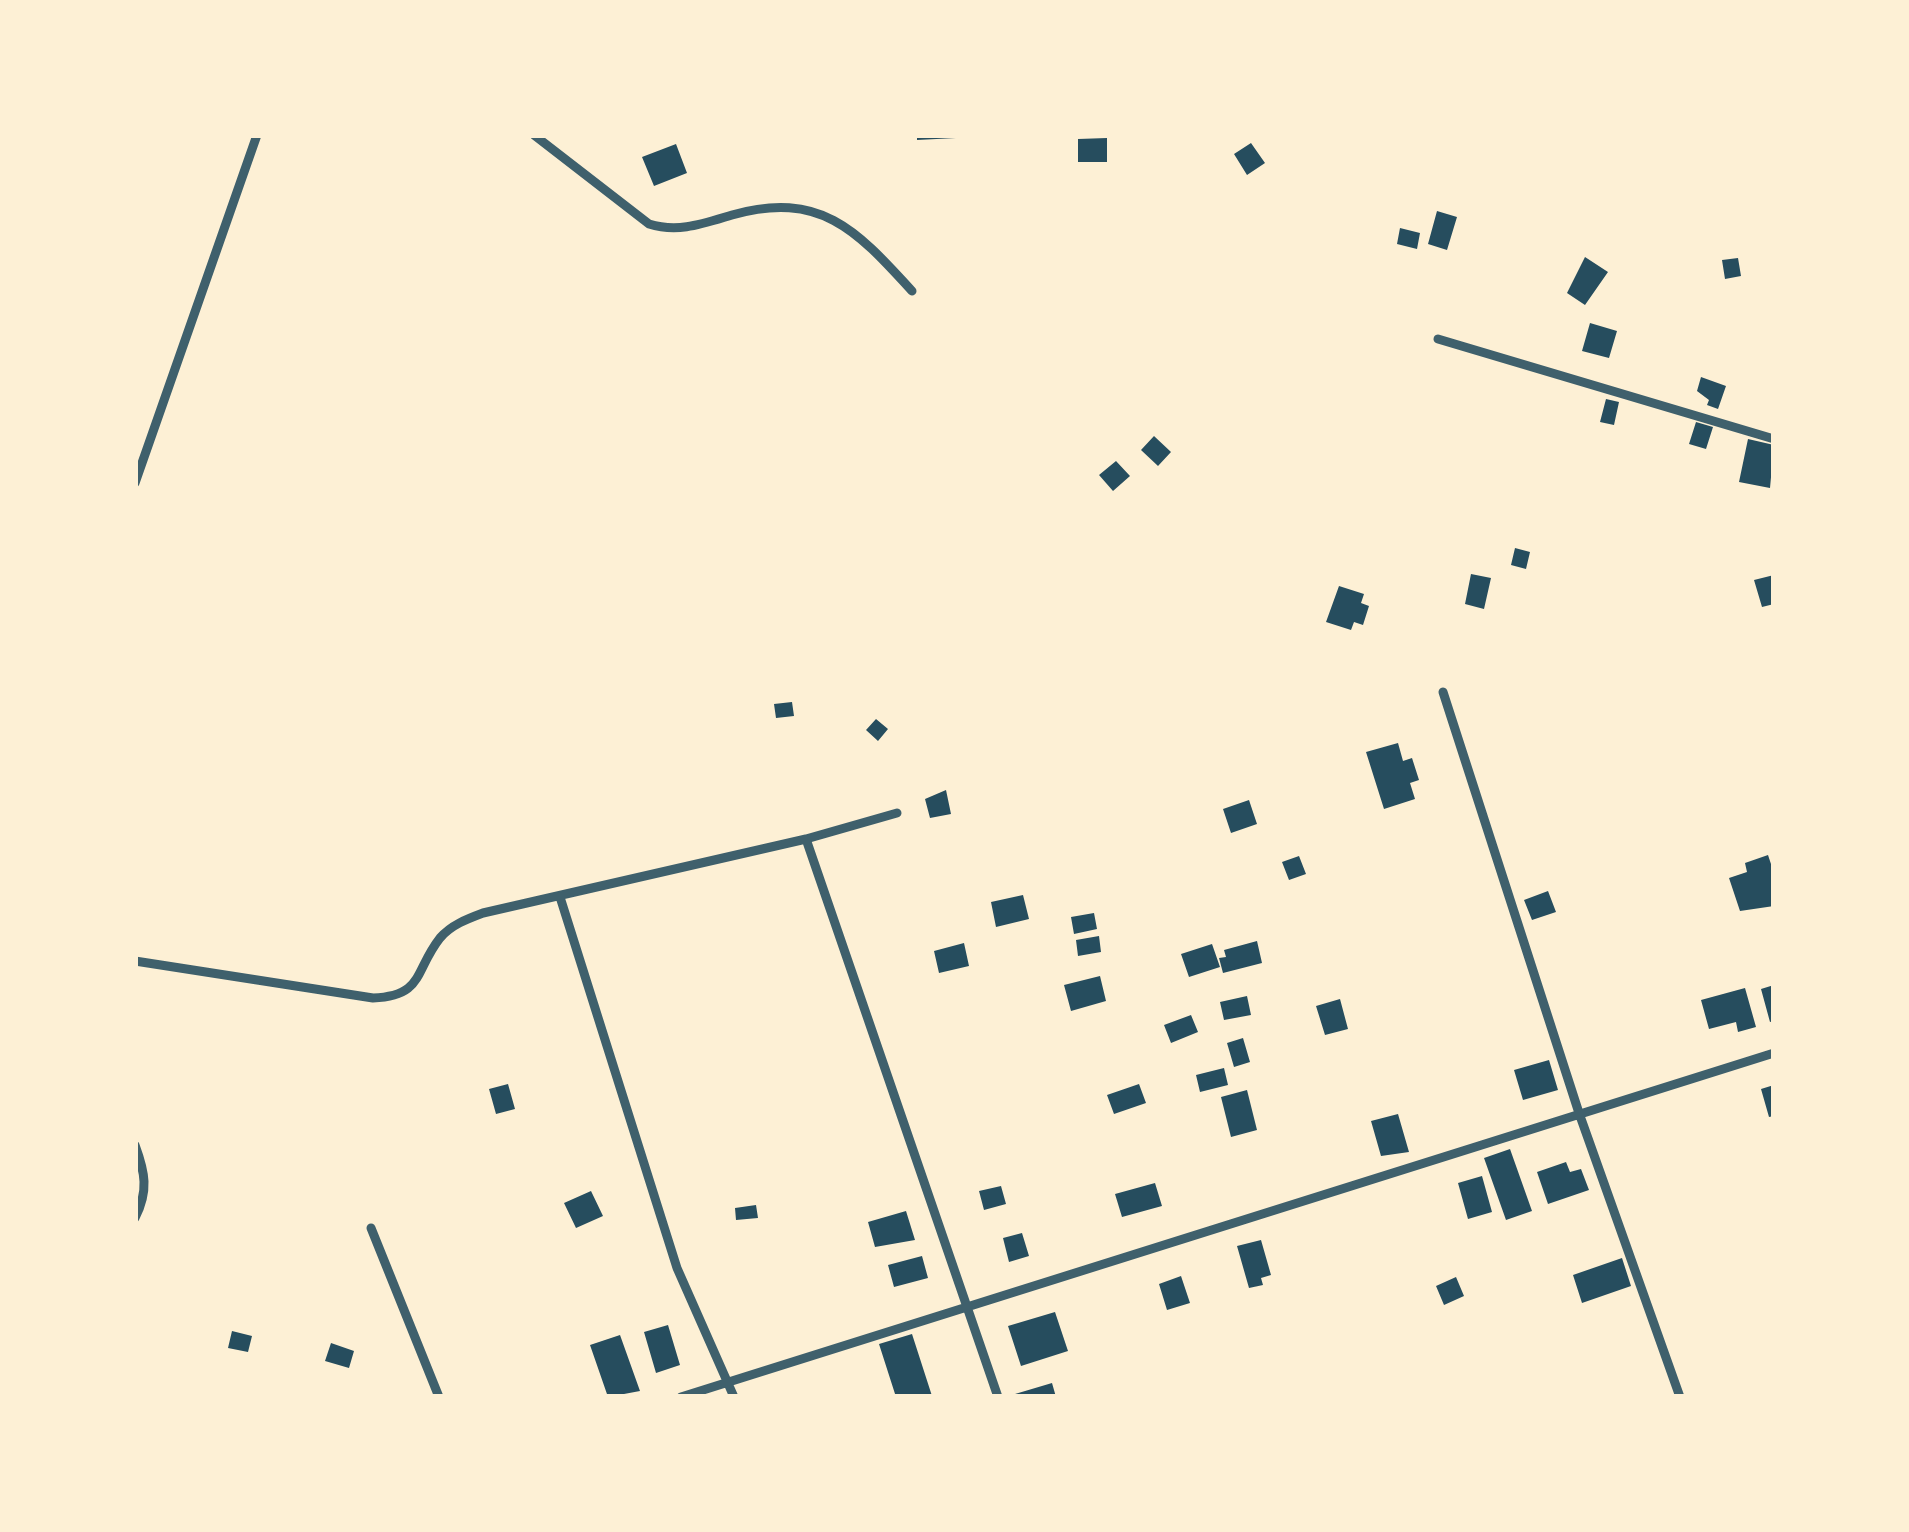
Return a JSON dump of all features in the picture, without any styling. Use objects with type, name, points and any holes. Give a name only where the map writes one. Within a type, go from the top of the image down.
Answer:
[{"type":"street","points":[[135,483],[257,135]]},
{"type":"street","points":[[534,135],[648,224],[671,231],[747,211],[802,208],[860,234],[912,291]]},
{"type":"street","points":[[1438,339],[1774,440]]},
{"type":"street","points":[[1444,692],[1578,1112],[1680,1397]]},
{"type":"street","points":[[135,961],[373,998],[396,997],[410,992],[442,936],[460,922],[806,839],[898,813]]},
{"type":"street","points":[[806,839],[998,1397]]},
{"type":"street","points":[[560,897],[677,1268],[734,1397]]},
{"type":"street","points":[[681,1397],[1578,1112],[1774,1054]]},
{"type":"street","points":[[135,1145],[146,1176],[143,1203],[135,1218]]},
{"type":"street","points":[[370,1228],[439,1397]]},
{"type":"building","points":[[917,135],[955,135],[956,138],[917,140]]},
{"type":"building","points":[[1107,138],[1107,162],[1078,162],[1078,139]]},
{"type":"building","points":[[1251,143],[1265,163],[1247,175],[1234,154]]},
{"type":"building","points":[[676,144],[687,173],[654,186],[642,157]]},
{"type":"building","points":[[1437,211],[1457,217],[1447,250],[1428,244]]},
{"type":"building","points":[[1400,228],[1420,233],[1417,249],[1397,244]]},
{"type":"building","points":[[1585,257],[1608,272],[1585,305],[1567,293]]},
{"type":"building","points":[[1738,258],[1741,276],[1725,279],[1722,260]]},
{"type":"building","points":[[1590,323],[1617,331],[1609,358],[1582,351]]},
{"type":"building","points":[[1701,377],[1726,386],[1718,409],[1707,405],[1709,400],[1697,391]]},
{"type":"building","points":[[1606,399],[1619,402],[1614,425],[1600,422]]},
{"type":"building","points":[[1696,422],[1713,427],[1706,449],[1689,444]]},
{"type":"building","points":[[1154,436],[1171,452],[1158,466],[1141,450]]},
{"type":"building","points":[[1748,439],[1774,445],[1770,488],[1739,482]]},
{"type":"building","points":[[1116,461],[1130,476],[1113,491],[1099,475]]},
{"type":"building","points":[[1515,548],[1530,552],[1526,569],[1511,565]]},
{"type":"building","points":[[1471,574],[1491,578],[1484,609],[1465,604]]},
{"type":"building","points":[[1774,575],[1774,604],[1762,607],[1754,580]]},
{"type":"building","points":[[1339,586],[1364,594],[1361,603],[1369,606],[1363,625],[1354,622],[1351,630],[1326,622]]},
{"type":"building","points":[[792,702],[794,716],[776,718],[774,704]]},
{"type":"building","points":[[876,719],[888,729],[878,741],[866,730]]},
{"type":"building","points":[[1398,743],[1403,761],[1412,758],[1419,780],[1410,783],[1415,799],[1384,809],[1366,752]]},
{"type":"building","points":[[946,790],[951,814],[930,818],[925,799]]},
{"type":"building","points":[[1249,800],[1257,824],[1231,833],[1223,809]]},
{"type":"building","points":[[1768,855],[1774,873],[1774,906],[1740,911],[1729,878],[1747,872],[1745,863]]},
{"type":"building","points":[[1299,856],[1306,874],[1289,880],[1282,862]]},
{"type":"building","points":[[1548,891],[1556,912],[1532,920],[1524,900]]},
{"type":"building","points":[[1023,895],[1029,919],[996,927],[991,902]]},
{"type":"building","points":[[1094,913],[1097,929],[1074,934],[1071,917]]},
{"type":"building","points":[[1099,936],[1101,952],[1078,956],[1076,940]]},
{"type":"building","points":[[1257,941],[1262,963],[1223,973],[1219,958],[1226,957],[1224,950]]},
{"type":"building","points":[[964,943],[969,966],[939,973],[934,951]]},
{"type":"building","points":[[1212,944],[1220,967],[1189,977],[1181,954]]},
{"type":"building","points":[[1100,976],[1106,1001],[1071,1011],[1064,985]]},
{"type":"building","points":[[1774,985],[1774,1021],[1770,1022],[1761,989]]},
{"type":"building","points":[[1745,988],[1756,1027],[1738,1032],[1736,1022],[1709,1029],[1701,1000]]},
{"type":"building","points":[[1247,996],[1251,1015],[1224,1020],[1220,1002]]},
{"type":"building","points":[[1340,999],[1348,1029],[1325,1035],[1316,1006]]},
{"type":"building","points":[[1191,1015],[1198,1032],[1171,1043],[1164,1025]]},
{"type":"building","points":[[1243,1038],[1250,1062],[1234,1067],[1227,1043]]},
{"type":"building","points":[[1549,1060],[1558,1090],[1523,1100],[1514,1070]]},
{"type":"building","points":[[1224,1068],[1228,1085],[1200,1092],[1196,1075]]},
{"type":"building","points":[[508,1084],[515,1109],[496,1114],[489,1089]]},
{"type":"building","points":[[1139,1084],[1146,1103],[1114,1114],[1107,1095]]},
{"type":"building","points":[[1774,1085],[1774,1116],[1769,1117],[1761,1089]]},
{"type":"building","points":[[1247,1090],[1257,1130],[1231,1137],[1221,1097]]},
{"type":"building","points":[[1398,1114],[1409,1152],[1381,1156],[1371,1121]]},
{"type":"building","points":[[1510,1149],[1532,1211],[1506,1220],[1484,1158]]},
{"type":"building","points":[[1566,1162],[1570,1172],[1581,1169],[1589,1190],[1548,1204],[1537,1172]]},
{"type":"building","points":[[1482,1176],[1492,1212],[1468,1219],[1458,1183]]},
{"type":"building","points":[[1155,1183],[1162,1206],[1122,1217],[1115,1194]]},
{"type":"building","points":[[1001,1186],[1006,1204],[984,1210],[979,1191]]},
{"type":"building","points":[[591,1191],[603,1216],[576,1228],[564,1203]]},
{"type":"building","points":[[756,1205],[758,1218],[736,1220],[735,1208]]},
{"type":"building","points":[[906,1211],[915,1240],[875,1247],[868,1222]]},
{"type":"building","points":[[1022,1233],[1029,1256],[1009,1262],[1003,1238]]},
{"type":"building","points":[[1261,1240],[1271,1275],[1261,1278],[1263,1285],[1249,1288],[1237,1246]]},
{"type":"building","points":[[922,1256],[928,1278],[894,1287],[888,1265]]},
{"type":"building","points":[[1622,1258],[1631,1286],[1582,1303],[1573,1275]]},
{"type":"building","points":[[1181,1276],[1190,1303],[1167,1310],[1159,1284]]},
{"type":"building","points":[[1456,1277],[1464,1296],[1444,1305],[1436,1286]]},
{"type":"building","points":[[1055,1312],[1068,1351],[1021,1366],[1008,1326]]},
{"type":"building","points":[[668,1325],[680,1365],[656,1373],[644,1332]]},
{"type":"building","points":[[232,1331],[252,1336],[248,1352],[228,1348]]},
{"type":"building","points":[[912,1334],[932,1396],[896,1397],[879,1344]]},
{"type":"building","points":[[620,1335],[640,1391],[608,1397],[590,1345]]},
{"type":"building","points":[[331,1343],[354,1351],[349,1368],[325,1361]]},
{"type":"building","points":[[1052,1383],[1056,1397],[1016,1397],[1015,1394]]}]
